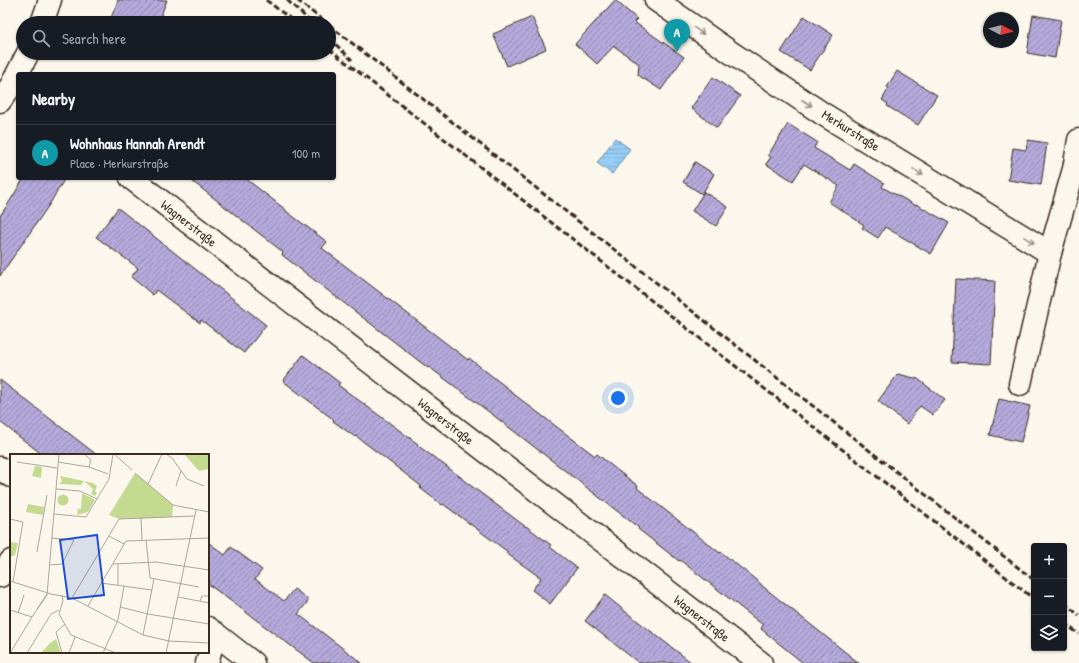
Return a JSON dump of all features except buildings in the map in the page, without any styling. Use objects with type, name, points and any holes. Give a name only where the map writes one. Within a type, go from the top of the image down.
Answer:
[{"type":"street","points":[[44,16],[50,0]]},
{"type":"street","name":"Merkurstraße","points":[[656,0],[727,50],[823,114],[1050,253]]},
{"type":"street","points":[[19,72],[25,60]]},
{"type":"street","points":[[10,93],[16,80]]},
{"type":"street","points":[[1020,384],[1050,253],[1074,169],[1079,140]]},
{"type":"street","name":"Wagnerstraße","points":[[133,180],[761,663]]},
{"type":"street","points":[[0,468],[10,475]]},
{"type":"street","points":[[0,576],[10,563]]},
{"type":"street","points":[[209,647],[211,631]]},
{"type":"street","points":[[211,631],[253,663]]},
{"type":"street","points":[[207,663],[208,653]]},
{"type":"water","points":[[615,138],[630,149],[612,174],[597,163]]},
{"type":"railway","points":[[266,0],[287,16]]},
{"type":"railway","points":[[287,0],[304,16]]},
{"type":"railway","points":[[297,0],[317,16]]},
{"type":"railway","points":[[336,31],[1033,579]]},
{"type":"railway","points":[[336,45],[352,60]]},
{"type":"railway","points":[[336,54],[1031,597]]},
{"type":"railway","points":[[1067,605],[1079,615]]},
{"type":"railway","points":[[1067,625],[1079,634]]},
{"type":"place","name":"Wohnhaus Hannah Arendt","points":[[677,52]]}]
